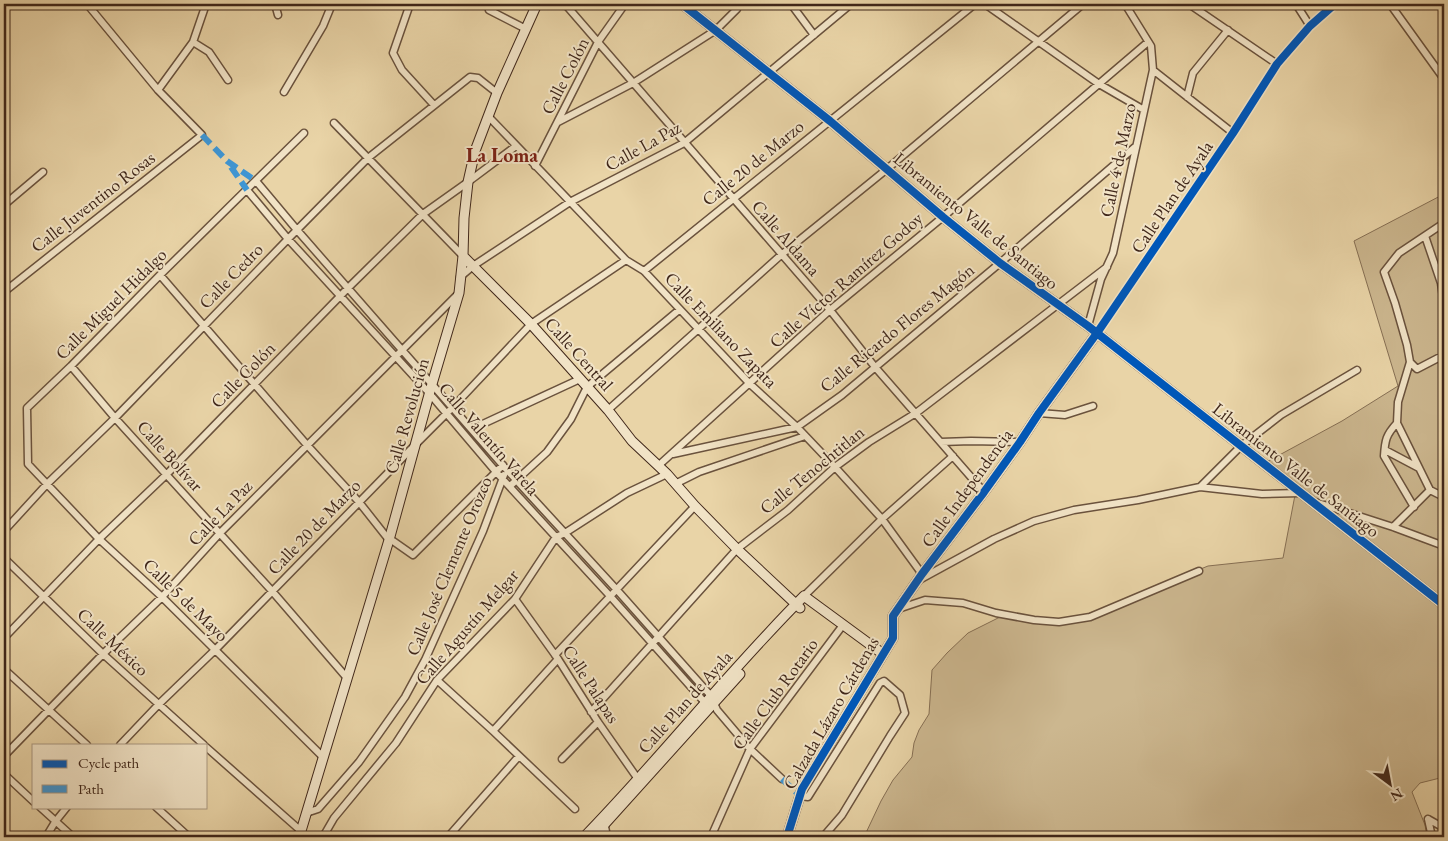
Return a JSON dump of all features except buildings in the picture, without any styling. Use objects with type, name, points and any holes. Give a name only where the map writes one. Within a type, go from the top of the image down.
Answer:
[{"type":"street","points":[[87,4],[158,90],[193,42],[206,4]]},
{"type":"street","points":[[276,4],[278,15]]},
{"type":"street","points":[[284,92],[323,26],[332,4]]},
{"type":"street","points":[[410,4],[393,53],[400,67],[434,105]]},
{"type":"street","name":"Calle Revolución","points":[[299,834],[389,540],[459,293],[468,182],[475,151],[497,92],[537,4]]},
{"type":"street","name":"Calle Aldama","points":[[565,4],[830,310],[875,367],[984,492]]},
{"type":"street","name":"Calle Colón","points":[[535,166],[598,42],[625,4]]},
{"type":"street","name":"Libramiento Valle de Santiago","points":[[682,4],[830,121],[1000,263],[1088,326],[1444,605]]},
{"type":"street","points":[[791,4],[814,35]]},
{"type":"street","name":"Calle La Paz","points":[[460,277],[473,266],[570,202],[684,143],[851,4]]},
{"type":"street","name":"Calle 20 de Marzo","points":[[644,271],[975,4]]},
{"type":"street","points":[[985,4],[1099,84],[1144,110]]},
{"type":"street","points":[[608,410],[781,255],[887,169],[1083,4]]},
{"type":"street","name":"Calle 4 de Marzo","points":[[1088,326],[1101,279],[1113,253],[1153,70],[1150,46],[1125,4]]},
{"type":"street","points":[[1189,4],[1277,64]]},
{"type":"street","points":[[1296,4],[1310,26]]},
{"type":"street","name":"Calle Plan de Ayala","points":[[1039,413],[1097,333],[1233,133],[1277,64],[1310,26],[1335,4]]},
{"type":"street","points":[[1390,4],[1444,79]]},
{"type":"street","points":[[558,122],[633,83],[716,30],[737,9]]},
{"type":"street","points":[[489,10],[526,29]]},
{"type":"street","points":[[1187,97],[1193,73],[1228,30]]},
{"type":"street","points":[[193,42],[209,52],[228,80]]},
{"type":"street","name":"Calle Víctor Ramírez Godoy","points":[[658,466],[830,310],[943,217],[1148,42]]},
{"type":"street","points":[[1153,70],[1233,133]]},
{"type":"street","name":"Calle Cedro","points":[[4,531],[47,484],[115,418],[288,238],[368,158],[470,77],[478,78],[497,92]]},
{"type":"street","name":"Calle Juventino Rosas","points":[[4,292],[202,135],[158,90]]},
{"type":"street","name":"Calle Emiliano Zapata","points":[[488,116],[626,260],[644,271],[750,384],[797,427],[835,467],[882,519],[920,577]]},
{"type":"street","name":"Calle Central","points":[[334,123],[531,324],[608,410],[632,441],[737,549],[798,606]]},
{"type":"street","name":"Calle Miguel Hidalgo","points":[[28,464],[27,408],[304,133]]},
{"type":"street","name":"Calle Colón","points":[[4,638],[99,539],[167,474],[422,214],[516,146]]},
{"type":"street","name":"Calle Ricardo Flores Magón","points":[[671,455],[797,427],[842,395],[1136,147]]},
{"type":"street","points":[[4,205],[43,172]]},
{"type":"street","name":"Calle Valentín Varela","points":[[256,181],[296,230],[505,468],[658,637],[711,704]]},
{"type":"street","name":"Calle Valentín Varela","points":[[246,190],[430,394],[497,473],[652,644],[711,704]]},
{"type":"street","points":[[1444,223],[1399,253],[1384,272],[1395,303],[1410,362],[1398,402],[1397,423],[1430,490],[1444,497]]},
{"type":"street","points":[[1425,236],[1440,283],[1444,304]]},
{"type":"street","name":"Calle 20 de Marzo","points":[[121,744],[447,414],[531,324],[626,260]]},
{"type":"street","name":"Calle Tenochtitlan","points":[[591,712],[737,549],[788,510],[835,467],[868,442],[916,413],[1107,267]]},
{"type":"street","points":[[160,275],[359,502],[389,540],[413,556],[497,473],[505,468]]},
{"type":"street","name":"Calle La Paz","points":[[4,756],[48,709],[162,597],[220,534],[459,293]]},
{"type":"street","points":[[510,486],[547,452],[571,419],[587,387],[679,310]]},
{"type":"street","points":[[1410,362],[1417,369],[1442,356],[1444,346]]},
{"type":"street","name":"Calle Bolívar","points":[[71,366],[115,418],[348,678]]},
{"type":"street","points":[[1200,486],[1241,446],[1281,415],[1357,370]]},
{"type":"street","points":[[472,429],[580,379]]},
{"type":"street","points":[[1039,413],[1065,415],[1093,406]]},
{"type":"street","name":"Calle Independencia","points":[[920,577],[984,492],[1039,413]]},
{"type":"street","points":[[1397,423],[1388,432],[1384,456],[1414,507]]},
{"type":"street","points":[[675,484],[699,472],[805,436]]},
{"type":"street","points":[[941,442],[971,440],[1020,442]]},
{"type":"street","points":[[1384,450],[1419,468]]},
{"type":"street","name":"Calle Plan de Ayala","points":[[593,837],[639,782],[812,590],[882,519],[953,456]]},
{"type":"street","name":"Calle 5 de Mayo","points":[[28,464],[99,539],[216,649],[323,757]]},
{"type":"street","name":"Calle José Clemente Orozco","points":[[306,813],[318,808],[359,762],[405,697],[425,660],[483,531],[505,468]]},
{"type":"street","name":"Calle Agustín Melgar","points":[[323,837],[334,818],[396,743],[436,680],[516,599],[556,538],[627,493],[666,474]]},
{"type":"street","points":[[920,577],[1034,521],[1074,510],[1138,500],[1200,486],[1262,494],[1300,493]]},
{"type":"street","points":[[1393,527],[1430,490]]},
{"type":"street","points":[[1311,501],[1393,527],[1444,546]]},
{"type":"street","points":[[493,730],[610,596],[695,506]]},
{"type":"street","name":"Calle México","points":[[4,558],[103,654],[203,744]]},
{"type":"street","points":[[898,609],[925,600],[963,604],[996,613],[1034,620],[1059,622],[1090,617],[1199,571]]},
{"type":"street","name":"Calzada Lázaro Cárdenas","points":[[787,837],[802,789],[893,638],[893,616],[920,577]]},
{"type":"street","points":[[806,598],[883,654]]},
{"type":"street","name":"Calle Palapas","points":[[516,599],[639,782]]},
{"type":"street","name":"Calle Club Rotario","points":[[711,837],[750,749],[843,626]]},
{"type":"street","points":[[4,669],[86,744]]},
{"type":"street","points":[[436,680],[493,730],[575,809]]},
{"type":"street","points":[[800,796],[808,797],[880,683],[884,681],[900,695],[905,713],[842,815],[823,837]]},
{"type":"street","points":[[711,704],[750,749],[782,779]]},
{"type":"street","points":[[562,759],[598,722]]},
{"type":"street","name":"Calle México","points":[[208,749],[299,834]]},
{"type":"street","points":[[448,837],[519,756]]},
{"type":"street","points":[[4,774],[32,800]]},
{"type":"street","points":[[41,808],[73,837]]},
{"type":"street","points":[[46,837],[66,808]]},
{"type":"street","points":[[157,808],[190,837]]},
{"type":"street","points":[[604,822],[607,837]]},
{"type":"street","name":"Calle Plan de Ayala","points":[[584,837],[604,822]]},
{"type":"shaded area","points":[[1444,194],[1444,777],[1420,783],[1412,792],[1425,825],[1427,837],[864,837],[893,780],[912,757],[914,743],[919,730],[929,714],[932,670],[968,633],[1008,613],[1037,620],[1068,621],[1208,566],[1283,558],[1295,495],[1261,465],[1342,421],[1398,386],[1354,241]]},
{"type":"marked path","points":[[202,135],[227,161],[256,181]]},
{"type":"marked path","points":[[231,167],[247,190]]},
{"type":"marked path","points":[[782,779],[800,796]]},
{"type":"cycle path","points":[[682,4],[830,121],[1000,263],[1088,326],[1444,605]]},
{"type":"cycle path","points":[[787,837],[802,789],[893,638],[893,616],[1097,333],[1233,133],[1277,64],[1310,26],[1335,4]]},
{"type":"district","name":"La Loma","points":[[502,155]]}]
